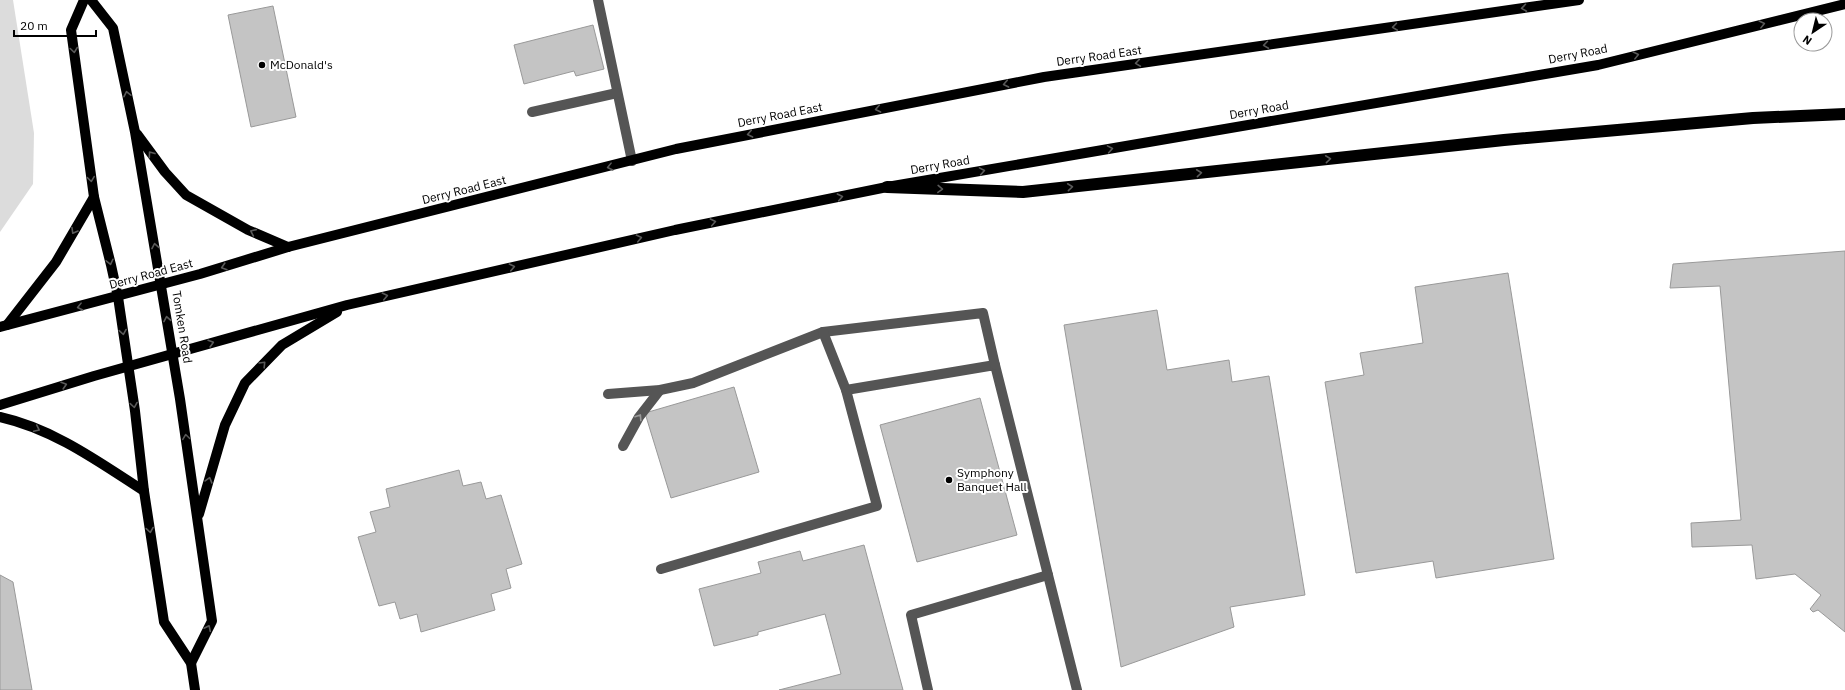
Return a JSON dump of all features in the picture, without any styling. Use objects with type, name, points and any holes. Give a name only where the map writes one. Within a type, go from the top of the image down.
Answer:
[{"type":"highway","points":[[887,187],[1022,192],[1504,140],[1753,118],[1845,114]]},
{"type":"main road","points":[[84,0],[71,30],[94,197],[118,297],[135,411],[144,491],[164,622],[191,663],[195,690]]},
{"type":"main road","name":"Tomken Road","points":[[92,0],[113,28],[135,132],[173,354],[198,517],[212,621],[191,663]]},
{"type":"main road","name":"Derry Road East","points":[[4,326],[118,297],[288,247],[676,149],[1044,77],[1579,0]]},
{"type":"main road","name":"Derry Road","points":[[347,305],[675,230],[887,187],[1598,65],[1845,4]]},
{"type":"main road","points":[[135,132],[165,172],[186,195],[248,230],[288,247]]},
{"type":"main road","points":[[4,326],[56,262],[94,197]]},
{"type":"main road","points":[[0,405],[128,366],[347,305]]},
{"type":"main road","points":[[198,517],[225,425],[245,383],[282,345],[347,305]]},
{"type":"main road","points":[[0,417],[21,422],[80,449],[144,491]]},
{"type":"lane","points":[[598,0],[632,161]]},
{"type":"lane","points":[[532,112],[617,94]]},
{"type":"lane","points":[[608,394],[660,390],[693,383],[823,332],[983,313],[1077,690]]},
{"type":"lane","points":[[660,569],[877,506],[846,390],[823,332]]},
{"type":"lane","points":[[846,390],[995,365]]},
{"type":"lane","points":[[623,446],[639,417],[660,390]]},
{"type":"lane","points":[[928,690],[911,615],[1048,575]]},
{"type":"shaded area","points":[[0,0],[13,0],[34,133],[33,184],[0,232]]},
{"type":"building","name":"McDonald's","points":[[273,6],[296,117],[251,127],[228,15]]},
{"type":"building","points":[[593,25],[604,69],[576,76],[574,71],[524,84],[514,45]]},
{"type":"building","points":[[1845,251],[1845,632],[1818,610],[1813,612],[1810,609],[1821,595],[1795,574],[1756,579],[1752,545],[1692,547],[1691,523],[1741,520],[1720,286],[1670,288],[1673,264]]},
{"type":"building","points":[[1508,273],[1554,559],[1436,578],[1433,561],[1356,573],[1325,382],[1364,375],[1360,353],[1423,343],[1415,287]]},
{"type":"building","points":[[1157,310],[1167,370],[1229,360],[1232,382],[1269,376],[1305,595],[1230,607],[1234,627],[1121,667],[1064,325]]},
{"type":"building","points":[[734,387],[759,472],[671,498],[645,413]]},
{"type":"building","name":"Symphony Banquet Hall","points":[[980,398],[1017,535],[917,562],[880,425]]},
{"type":"building","points":[[459,470],[463,486],[481,482],[486,499],[501,495],[522,564],[506,569],[511,588],[491,594],[495,610],[421,632],[417,614],[400,619],[395,602],[379,606],[358,537],[376,532],[370,512],[390,507],[386,489]]},
{"type":"building","points":[[864,545],[903,690],[779,690],[841,674],[825,614],[758,632],[758,635],[714,646],[699,589],[761,573],[758,562],[800,551],[803,561]]},
{"type":"building","points":[[0,575],[13,582],[32,690],[0,690]]},
{"type":"place","name":"McDonald's","points":[[262,65]]},
{"type":"place","name":"Symphony Banquet Hall","points":[[949,480]]}]
